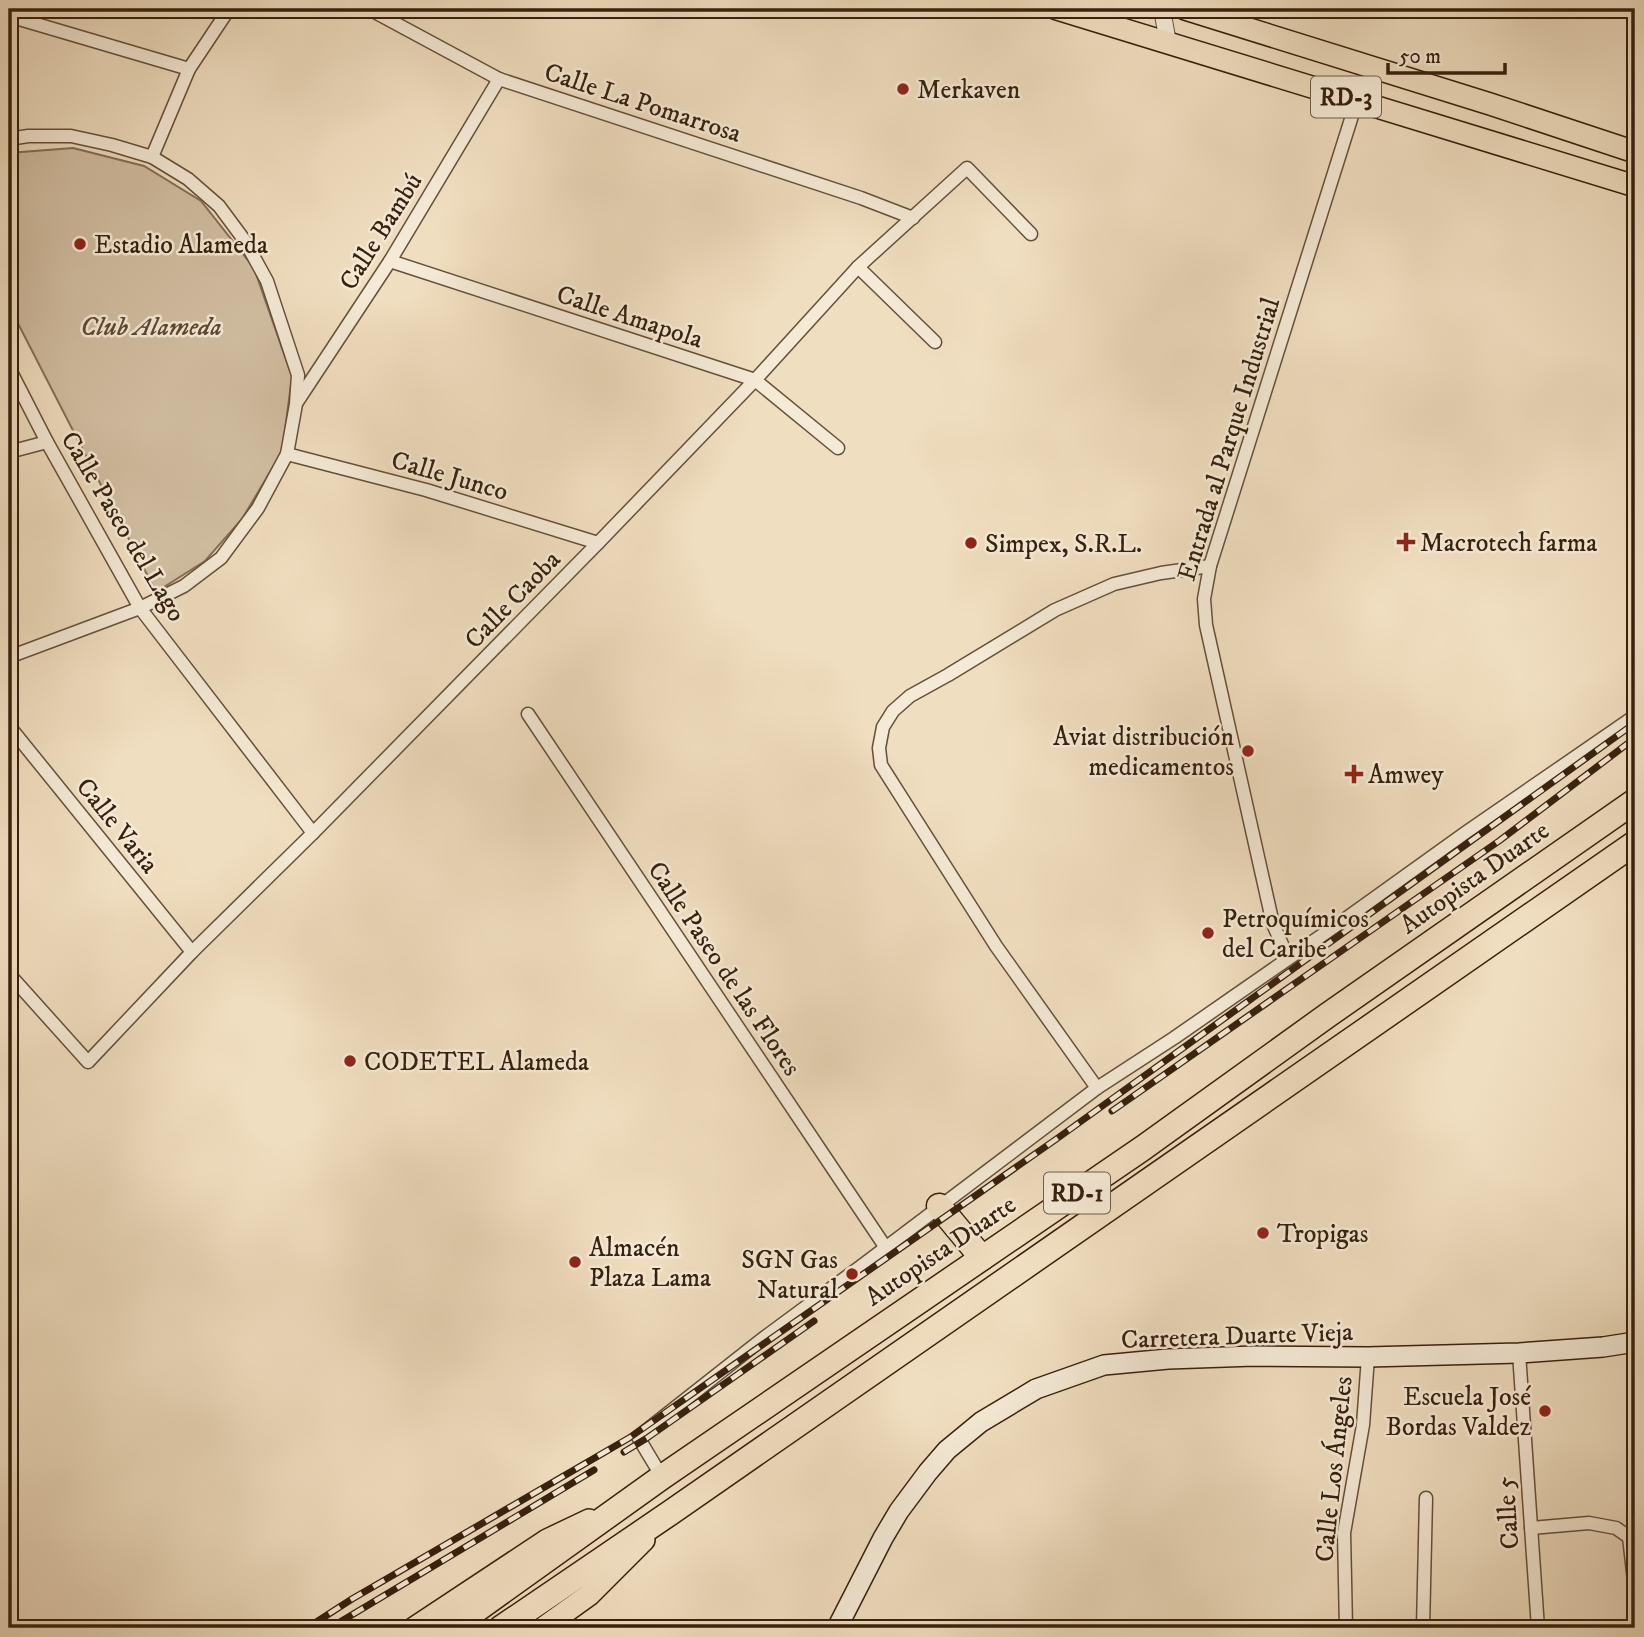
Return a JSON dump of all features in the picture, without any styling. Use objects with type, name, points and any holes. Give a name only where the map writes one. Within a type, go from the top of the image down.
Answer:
[{"type":"highway","name":"Autopista Duarte","points":[[451,1628],[662,1477],[1154,1140],[1635,800]]},
{"type":"highway","name":"RD-1","points":[[501,1628],[1635,843]]},
{"type":"highway","points":[[939,1206],[982,1258]]},
{"type":"main road","name":"RD-3","points":[[1057,9],[1635,186]]},
{"type":"main road","name":"RD-3","points":[[1185,9],[1635,152]]},
{"type":"main road","name":"Carretera Duarte Vieja","points":[[837,1628],[894,1520],[928,1472],[947,1450],[981,1422],[1036,1389],[1104,1366],[1155,1360],[1519,1353],[1635,1342]]},
{"type":"main road","points":[[414,1628],[547,1540],[626,1504]]},
{"type":"main road","points":[[543,1628],[589,1595],[670,1513]]},
{"type":"street","points":[[152,157],[189,69],[229,9]]},
{"type":"street","name":"Calle La Pomarrosa","points":[[369,9],[499,79],[913,218]]},
{"type":"street","points":[[1162,9],[1168,43]]},
{"type":"street","points":[[9,16],[189,69]]},
{"type":"street","name":"Calle Bambú","points":[[296,404],[390,261],[499,79]]},
{"type":"street","name":"Entrada al Parque Industrial","points":[[1288,958],[1273,924],[1206,625],[1204,599],[1210,566],[1357,100]]},
{"type":"street","points":[[9,139],[71,136],[112,145],[152,157],[188,179],[219,206],[245,242],[267,281],[298,375],[287,454],[258,508],[221,558],[184,586],[140,608],[9,657]]},
{"type":"street","name":"Calle Caoba","points":[[9,974],[88,1062],[192,952],[598,543],[755,380],[858,267],[967,168],[1031,234]]},
{"type":"street","name":"Calle Amapola","points":[[390,261],[755,380],[838,448]]},
{"type":"street","points":[[858,267],[935,342]]},
{"type":"street","name":"Calle Paseo del Lago","points":[[9,368],[140,608],[313,833]]},
{"type":"street","points":[[9,452],[47,442]]},
{"type":"street","name":"Calle Junco","points":[[287,454],[426,490],[598,543]]},
{"type":"street","points":[[1097,1088],[996,946],[881,765],[879,748],[883,727],[893,711],[910,696],[1055,611],[1114,584],[1160,573],[1210,566]]},
{"type":"street","name":"Calle Paseo de las Flores","points":[[528,714],[886,1248]]},
{"type":"street","points":[[662,1477],[638,1437],[765,1337],[1097,1088],[1174,1038],[1635,716]]},
{"type":"street","name":"Calle Varia","points":[[9,726],[192,952]]},
{"type":"street","name":"Calle 5","points":[[1519,1353],[1538,1628]]},
{"type":"street","name":"Calle Los Ángeles","points":[[1346,1628],[1344,1533],[1363,1425],[1368,1357]]},
{"type":"street","points":[[1423,1628],[1426,1498]]},
{"type":"street","points":[[1531,1528],[1589,1523],[1616,1528],[1632,1536],[1635,1590]]},
{"type":"green space","name":"Club Alameda","points":[[73,148],[144,166],[201,201],[254,268],[292,377],[282,452],[242,519],[205,561],[156,592],[9,306],[9,153]]},
{"type":"railway","points":[[307,1628],[352,1599],[629,1438],[1055,1140],[1635,723]]},
{"type":"railway","points":[[1112,1111],[1499,841],[1635,738]]},
{"type":"railway","points":[[624,1452],[814,1321]]},
{"type":"railway","points":[[330,1628],[594,1470]]},
{"type":"place","name":"Merkaven","points":[[903,89]]},
{"type":"place","name":"Estadio Alameda","points":[[80,244]]},
{"type":"place","name":"Macrotech farma","points":[[1406,542]]},
{"type":"place","name":"Simpex, S.R.L.","points":[[971,543]]},
{"type":"place","name":"Aviat distribución medicamentos","points":[[1248,751]]},
{"type":"place","name":"Amwey","points":[[1354,774]]},
{"type":"place","name":"Petroquímicos del Caribe","points":[[1208,933]]},
{"type":"place","name":"CODETEL Alameda","points":[[350,1061]]},
{"type":"place","name":"Tropigas","points":[[1263,1233]]},
{"type":"place","name":"Almacén Plaza Lama","points":[[575,1262]]},
{"type":"place","name":"SGN Gas Natural","points":[[852,1274]]},
{"type":"place","name":"Escuela José Bordas Valdez","points":[[1545,1411]]}]
